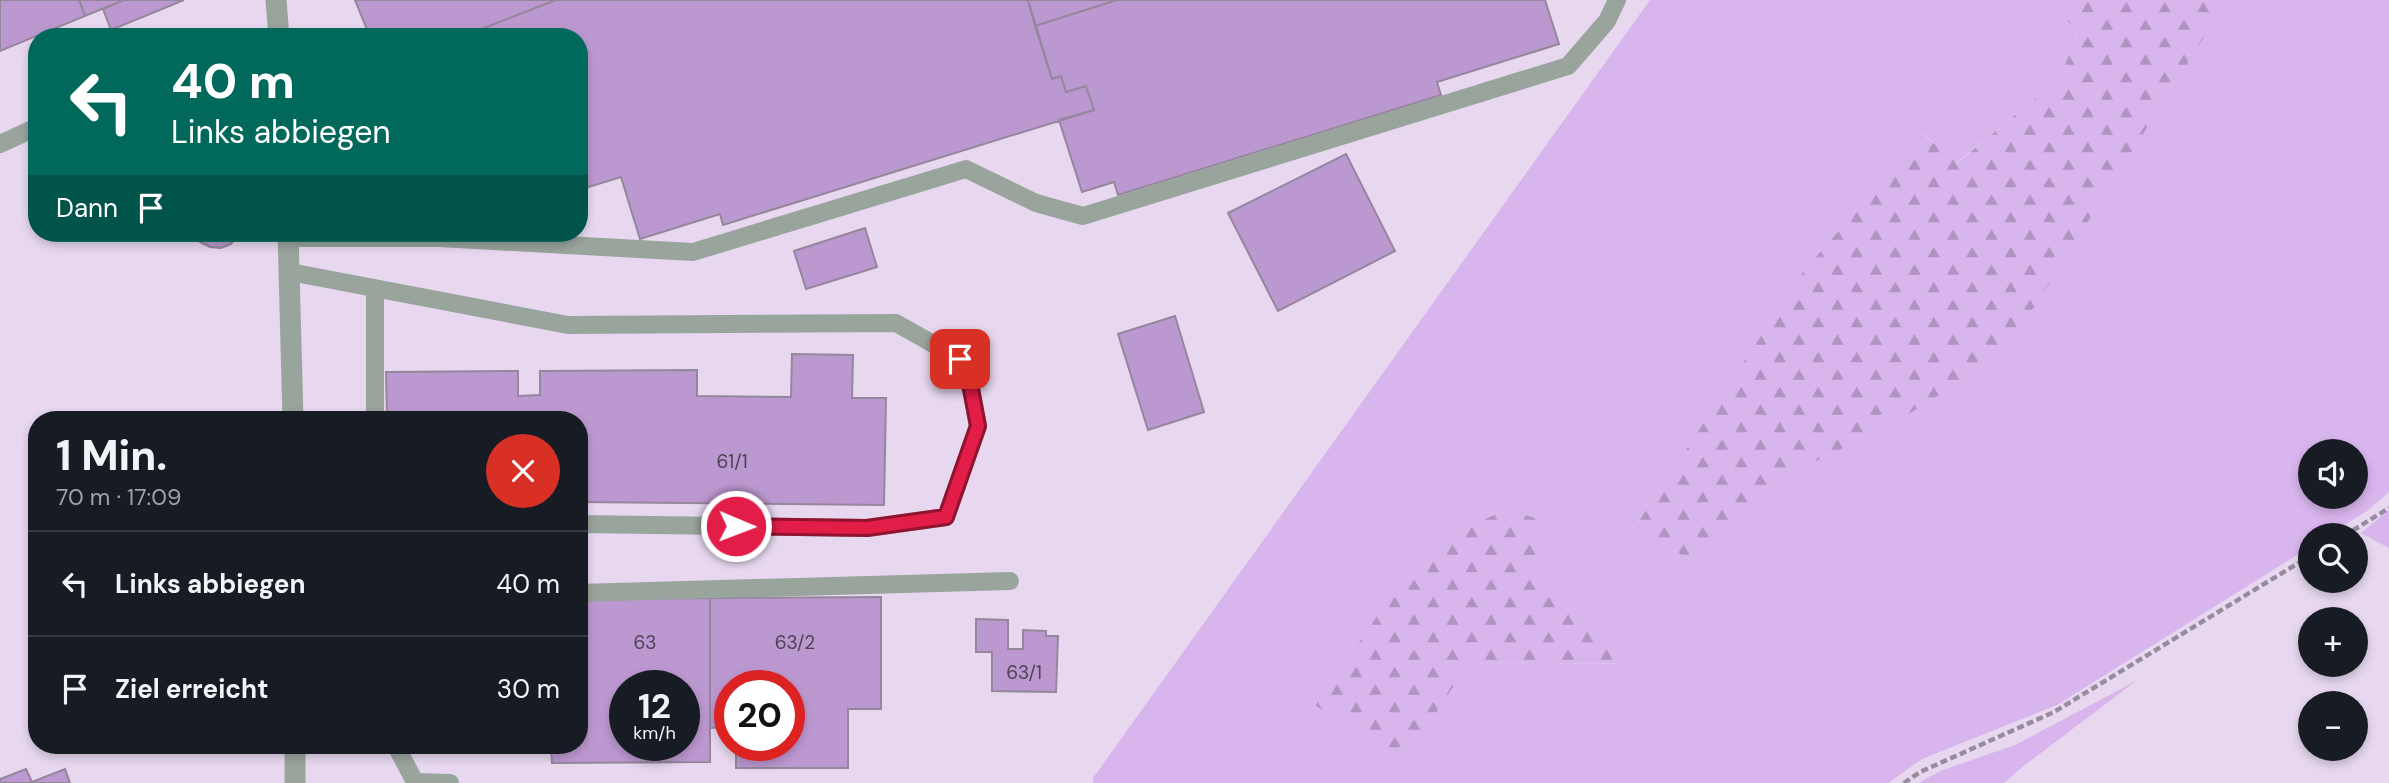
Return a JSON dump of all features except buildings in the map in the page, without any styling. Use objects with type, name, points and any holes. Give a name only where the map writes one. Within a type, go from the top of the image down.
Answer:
[{"type":"street","points":[[276,0],[278,28]]},
{"type":"street","points":[[288,242],[293,411]]},
{"type":"street","points":[[295,754],[295,783]]},
{"type":"lane","points":[[524,242],[693,252],[965,169],[1036,203],[1083,216],[1568,66],[1607,21],[1617,0]]},
{"type":"lane","points":[[0,144],[28,131]]},
{"type":"lane","points":[[290,272],[568,325],[896,323],[960,359],[971,389],[978,426],[946,517],[867,528],[588,524]]},
{"type":"lane","points":[[374,411],[375,288]]},
{"type":"lane","points":[[588,593],[1010,581]]},
{"type":"lane","points":[[400,754],[415,782],[450,783]]},
{"type":"path","points":[[2365,523],[2389,508]]},
{"type":"path","points":[[1904,783],[1920,772],[2054,712],[2298,563]]},
{"type":"green space","points":[[1650,0],[2049,0],[2078,31],[2061,78],[1956,163],[1924,134],[1637,523],[1689,560],[1738,528],[1808,465],[1889,426],[2206,34],[2242,0],[2389,0],[2389,492],[2367,511],[2348,523],[2298,523],[2298,554],[2057,705],[1922,759],[1888,783],[1093,783],[1093,778]],"holes":[[[1531,574],[1640,664],[1468,662]]]},
{"type":"green space","points":[[2049,0],[2242,0],[2206,34],[2004,355],[1889,426],[1808,465],[1738,528],[1689,560],[1637,524],[1804,271],[1923,134],[1957,163],[2060,78],[2078,32]]},
{"type":"green space","points":[[1508,509],[1546,522],[1531,574],[1641,664],[1469,662],[1403,764],[1315,705],[1427,545]]},
{"type":"green space","points":[[2389,510],[2389,548],[2368,537],[2368,527]]},
{"type":"green space","points":[[2136,681],[2004,783],[1918,783],[1940,771],[2015,745]]},
{"type":"route","points":[[736,526],[867,528],[946,517],[978,426],[971,389],[960,359]]}]
